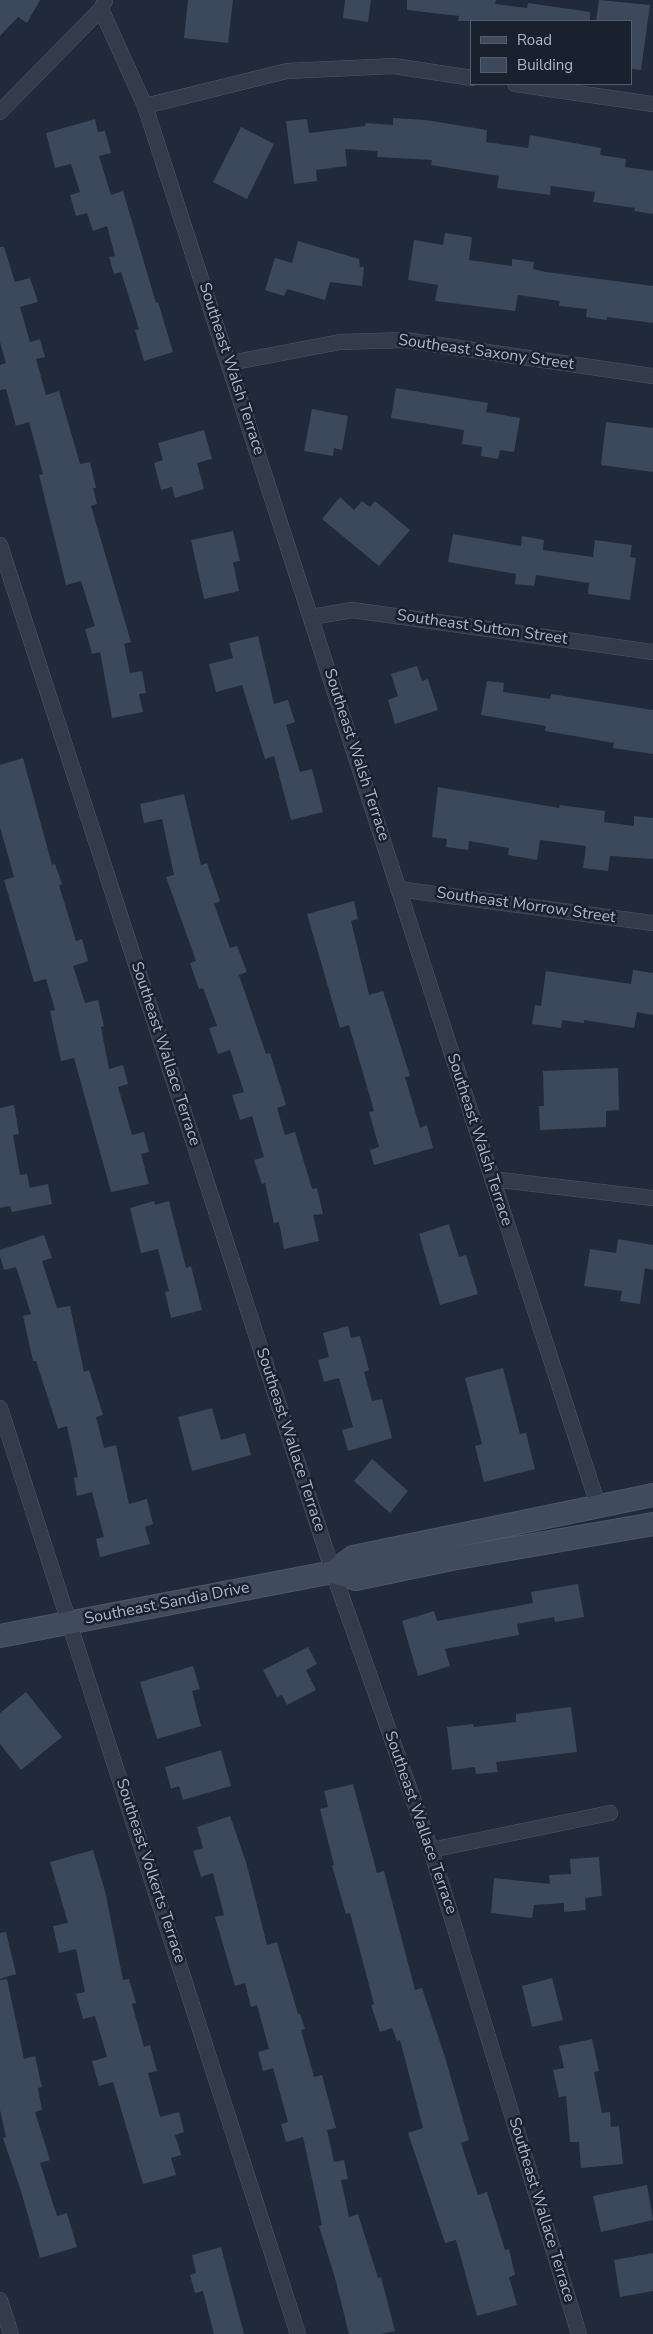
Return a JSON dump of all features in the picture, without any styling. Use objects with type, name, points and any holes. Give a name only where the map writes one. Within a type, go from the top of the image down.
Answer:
[{"type":"street","name":"Southeast Walsh Terrace","points":[[104,4],[145,106],[230,363],[598,1505]]},
{"type":"street","points":[[0,112],[104,4]]},
{"type":"street","points":[[145,106],[288,71],[394,66],[470,78]]},
{"type":"street","points":[[522,85],[653,104]]},
{"type":"street","name":"Southeast Saxony Street","points":[[230,363],[340,342],[405,340],[653,376]]},
{"type":"street","name":"Southeast Wallace Terrace","points":[[0,545],[333,1572],[431,1850],[579,2334]]},
{"type":"street","name":"Southeast Sutton Street","points":[[312,617],[352,610],[653,652]]},
{"type":"street","name":"Southeast Morrow Street","points":[[398,889],[653,923]]},
{"type":"street","points":[[492,1178],[653,1198]]},
{"type":"street","name":"Southeast Volkerts Terrace","points":[[0,1408],[298,2334]]},
{"type":"street","name":"Southeast Sandia Drive","points":[[0,1636],[333,1572],[354,1557],[653,1495]]},
{"type":"street","name":"Southeast Sandia Drive","points":[[333,1572],[356,1579],[452,1559],[653,1524]]},
{"type":"street","points":[[431,1850],[610,1813]]},
{"type":"street","points":[[0,2300],[11,2334]]},
{"type":"building","points":[[0,0],[40,0],[27,23],[18,17],[0,36]]},
{"type":"building","points":[[188,0],[233,0],[228,43],[184,38]]},
{"type":"building","points":[[345,0],[371,0],[368,22],[343,18]]},
{"type":"building","points":[[407,0],[496,0],[495,4],[527,8],[528,3],[590,12],[590,20],[458,21],[459,16],[407,10]]},
{"type":"building","points":[[599,0],[650,5],[641,70],[633,69],[633,20],[596,20]]},
{"type":"building","points":[[393,118],[426,120],[487,130],[486,142],[528,148],[530,135],[601,148],[600,155],[626,159],[625,167],[653,171],[653,214],[634,211],[635,208],[593,202],[595,192],[551,186],[550,195],[497,188],[499,176],[431,165],[432,160],[377,157],[378,151],[345,149],[347,166],[316,170],[317,181],[294,184],[286,121],[307,119],[309,133],[365,126],[366,123],[393,125]]},
{"type":"building","points":[[95,119],[98,132],[105,131],[111,153],[99,156],[111,195],[123,191],[156,303],[158,302],[173,352],[144,361],[135,330],[139,329],[121,272],[114,274],[109,257],[115,256],[107,226],[93,231],[87,213],[76,216],[70,195],[80,192],[71,164],[55,168],[46,133]]},
{"type":"building","points":[[241,127],[274,144],[247,199],[213,182]]},
{"type":"building","points":[[445,233],[472,237],[469,260],[512,266],[512,259],[534,262],[533,269],[546,272],[653,286],[653,323],[607,317],[607,320],[586,317],[587,309],[559,306],[560,301],[518,295],[515,311],[435,301],[438,285],[408,280],[414,240],[443,245]]},
{"type":"building","points":[[298,241],[359,259],[360,267],[364,267],[362,286],[330,282],[325,300],[287,289],[284,296],[265,290],[275,258],[292,263]]},
{"type":"building","points":[[0,247],[4,247],[15,282],[30,278],[38,302],[20,307],[30,342],[40,339],[45,357],[36,359],[46,395],[59,391],[80,464],[90,462],[96,488],[93,488],[97,504],[91,506],[131,642],[124,644],[130,673],[142,671],[146,693],[139,694],[143,712],[112,718],[100,652],[92,654],[85,629],[95,626],[81,581],[66,585],[39,475],[43,474],[29,422],[16,426],[6,389],[0,390],[0,365],[6,363],[0,342]]},
{"type":"building","points":[[396,388],[488,403],[486,412],[520,418],[514,452],[500,450],[498,459],[481,456],[482,447],[462,444],[464,430],[391,418]]},
{"type":"building","points":[[312,409],[348,416],[342,450],[334,448],[333,456],[304,451]]},
{"type":"building","points":[[606,422],[653,428],[653,472],[601,465]]},
{"type":"building","points":[[204,430],[212,459],[197,463],[204,489],[175,498],[172,487],[161,490],[154,463],[163,460],[158,443]]},
{"type":"building","points":[[340,497],[354,510],[362,501],[370,507],[375,501],[410,530],[379,566],[322,519]]},
{"type":"building","points":[[233,531],[240,561],[233,562],[239,591],[204,599],[191,540]]},
{"type":"building","points":[[453,534],[521,546],[522,536],[544,540],[543,550],[593,557],[595,540],[632,545],[630,557],[636,558],[630,600],[588,594],[589,583],[536,575],[534,586],[515,584],[516,574],[448,562]]},
{"type":"building","points":[[258,636],[274,704],[288,700],[295,722],[286,725],[300,772],[312,769],[323,812],[291,820],[274,756],[265,759],[242,685],[216,692],[209,664],[233,658],[229,643]]},
{"type":"building","points":[[417,666],[422,681],[428,679],[438,710],[395,724],[388,700],[398,696],[391,674]]},
{"type":"building","points":[[487,681],[504,683],[503,692],[550,699],[551,694],[653,710],[653,754],[613,748],[614,743],[545,731],[546,726],[481,715]]},
{"type":"building","points":[[23,758],[52,865],[55,864],[62,884],[59,885],[76,941],[82,939],[88,961],[73,966],[85,1003],[98,1000],[104,1026],[101,1027],[109,1069],[123,1065],[128,1084],[118,1087],[132,1135],[144,1132],[149,1152],[141,1154],[149,1184],[111,1192],[74,1058],[61,1061],[50,1011],[55,1010],[46,979],[34,982],[4,880],[14,877],[0,827],[0,765]]},
{"type":"building","points":[[438,787],[559,808],[560,805],[605,811],[604,822],[634,826],[634,816],[653,818],[653,859],[610,856],[608,871],[583,868],[586,846],[540,840],[537,860],[508,855],[509,848],[469,841],[468,850],[446,847],[447,839],[432,837]]},
{"type":"building","points":[[184,794],[201,865],[207,863],[220,901],[214,904],[230,948],[237,946],[247,972],[239,975],[266,1054],[270,1053],[286,1105],[277,1108],[285,1135],[295,1132],[312,1189],[317,1188],[323,1214],[313,1215],[319,1241],[284,1249],[279,1222],[274,1223],[265,1183],[262,1184],[254,1160],[264,1157],[252,1116],[240,1120],[232,1095],[244,1092],[230,1050],[218,1054],[209,1028],[217,1026],[203,988],[199,989],[190,963],[196,961],[166,877],[174,875],[162,819],[144,823],[140,804]]},
{"type":"building","points":[[354,901],[358,919],[351,921],[369,995],[383,991],[410,1076],[405,1077],[420,1128],[427,1125],[433,1148],[374,1165],[370,1150],[379,1147],[369,1112],[374,1111],[349,1025],[340,1028],[307,914]]},
{"type":"building","points":[[633,970],[653,973],[653,1015],[637,1012],[634,1028],[584,1020],[584,1023],[562,1020],[561,1028],[532,1024],[535,1005],[541,1006],[546,971],[631,984]]},
{"type":"building","points":[[618,1068],[619,1110],[606,1111],[606,1127],[540,1130],[539,1106],[544,1106],[543,1071]]},
{"type":"building","points":[[14,1105],[19,1134],[13,1135],[20,1175],[27,1174],[30,1188],[48,1184],[52,1204],[12,1212],[10,1206],[0,1208],[0,1108]]},
{"type":"building","points":[[154,1201],[155,1205],[169,1201],[186,1268],[191,1266],[202,1310],[171,1318],[165,1292],[169,1291],[158,1249],[141,1253],[130,1208]]},
{"type":"building","points":[[449,1224],[459,1257],[466,1255],[478,1294],[440,1305],[419,1234]]},
{"type":"building","points":[[44,1235],[52,1258],[42,1261],[57,1308],[70,1306],[84,1372],[89,1370],[103,1415],[96,1417],[104,1448],[116,1445],[129,1504],[147,1499],[153,1524],[145,1527],[150,1544],[100,1557],[96,1539],[104,1537],[92,1492],[77,1496],[74,1478],[78,1477],[67,1426],[58,1429],[36,1361],[33,1361],[23,1316],[31,1314],[16,1267],[4,1270],[0,1256],[0,1250]]},
{"type":"building","points":[[618,1239],[653,1245],[653,1270],[645,1268],[640,1304],[620,1301],[622,1291],[584,1286],[590,1249],[616,1253]]},
{"type":"building","points":[[348,1326],[351,1338],[360,1336],[369,1370],[364,1372],[372,1401],[382,1399],[392,1438],[348,1451],[342,1430],[353,1427],[339,1378],[324,1382],[318,1360],[329,1357],[323,1333]]},
{"type":"building","points":[[503,1368],[520,1434],[526,1433],[535,1469],[484,1482],[475,1446],[482,1444],[465,1378]]},
{"type":"building","points":[[212,1408],[221,1440],[245,1433],[251,1455],[192,1471],[178,1417]]},
{"type":"building","points":[[372,1459],[408,1491],[390,1513],[354,1481]]},
{"type":"building","points":[[578,1584],[584,1617],[555,1622],[554,1617],[517,1624],[519,1635],[445,1649],[450,1666],[418,1676],[402,1621],[434,1611],[437,1621],[533,1603],[531,1592]]},
{"type":"building","points":[[308,1647],[317,1664],[306,1670],[316,1690],[287,1705],[282,1695],[277,1697],[263,1670]]},
{"type":"building","points":[[193,1666],[200,1689],[192,1691],[201,1726],[157,1739],[140,1682]]},
{"type":"building","points":[[26,1692],[62,1737],[21,1770],[0,1744],[0,1713]]},
{"type":"building","points":[[571,1707],[577,1752],[496,1762],[498,1772],[476,1774],[475,1767],[452,1770],[447,1727],[473,1724],[474,1727],[516,1722],[516,1714]]},
{"type":"building","points":[[221,1750],[231,1786],[183,1800],[179,1786],[171,1789],[165,1767]]},
{"type":"building","points":[[353,1784],[377,1873],[384,1871],[415,1990],[422,1988],[445,2057],[469,2140],[461,2143],[478,2195],[487,2192],[505,2250],[509,2249],[515,2275],[509,2277],[517,2305],[477,2316],[456,2240],[445,2243],[408,2133],[423,2128],[400,2040],[397,2041],[392,2028],[380,2032],[371,2005],[374,2004],[350,1913],[346,1914],[332,1866],[334,1865],[320,1809],[328,1807],[324,1791]]},
{"type":"building","points":[[230,1816],[246,1862],[267,1945],[277,1942],[298,2014],[300,2014],[305,2029],[301,2030],[314,2077],[322,2075],[336,2128],[327,2130],[334,2162],[344,2160],[348,2179],[341,2180],[349,2217],[358,2214],[378,2278],[381,2277],[395,2331],[381,2334],[349,2334],[319,2226],[322,2225],[303,2137],[286,2142],[281,2124],[288,2122],[273,2068],[263,2071],[258,2052],[269,2049],[257,2005],[251,2007],[245,1983],[235,1986],[215,1917],[224,1915],[213,1873],[201,1877],[193,1851],[203,1848],[197,1827]]},
{"type":"building","points":[[93,1850],[105,1891],[123,1980],[129,1979],[136,2003],[132,2004],[144,2047],[150,2045],[157,2071],[148,2073],[160,2117],[179,2112],[184,2132],[175,2135],[181,2155],[171,2158],[176,2175],[143,2184],[113,2082],[99,2086],[92,2061],[107,2057],[95,2016],[83,2019],[76,1994],[85,1992],[76,1949],[59,1953],[53,1926],[68,1923],[50,1862]]},
{"type":"building","points":[[599,1857],[602,1896],[585,1898],[586,1910],[564,1912],[564,1903],[534,1905],[532,1918],[491,1913],[494,1878],[550,1884],[549,1875],[571,1874],[570,1859]]},
{"type":"building","points":[[6,1932],[16,1974],[0,1979],[0,1933]]},
{"type":"building","points":[[552,1978],[563,2020],[532,2027],[522,1986]]},
{"type":"building","points":[[7,1979],[24,2059],[35,2056],[42,2087],[38,2088],[42,2110],[35,2112],[50,2160],[40,2163],[57,2216],[67,2213],[77,2247],[40,2258],[21,2191],[3,2138],[6,2137],[0,2110],[0,1980]]},
{"type":"building","points":[[592,2039],[599,2071],[594,2072],[602,2113],[610,2112],[611,2127],[619,2126],[623,2164],[581,2168],[579,2142],[570,2142],[566,2096],[559,2097],[553,2070],[564,2068],[559,2046]]},
{"type":"building","points":[[647,2185],[653,2220],[601,2232],[593,2196]]},
{"type":"building","points":[[221,2247],[244,2334],[214,2334],[203,2291],[195,2293],[190,2275],[196,2273],[192,2255]]},
{"type":"building","points":[[653,2253],[653,2291],[620,2297],[614,2260]]}]
